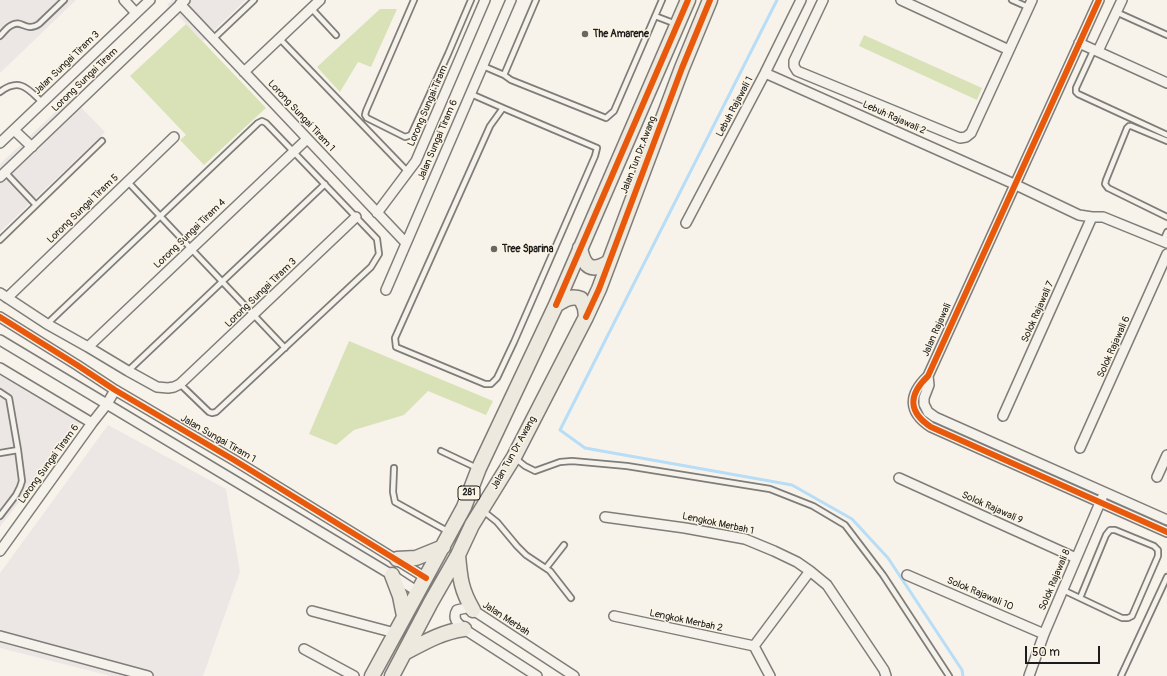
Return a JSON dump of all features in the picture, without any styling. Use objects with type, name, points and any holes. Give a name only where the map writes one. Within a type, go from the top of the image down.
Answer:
[{"type":"main road","name":"Jalan Tun Dr Awang","points":[[372,676],[464,507],[479,468],[556,305],[688,0]]},
{"type":"main road","name":"Jalan Tun Dr Awang","points":[[392,676],[458,555],[472,525],[514,457],[586,317],[609,262],[682,68],[710,0]]},
{"type":"main road","points":[[580,248],[583,260],[590,267],[595,268],[609,262]]},
{"type":"main road","points":[[556,305],[566,299],[581,299],[585,308],[586,317]]},
{"type":"main road","points":[[397,559],[416,558],[443,547]]},
{"type":"main road","points":[[458,555],[462,587],[465,597],[473,610]]},
{"type":"main road","points":[[392,575],[400,596],[404,616]]},
{"type":"main road","points":[[406,652],[441,634],[453,630],[464,629]]},
{"type":"street","points":[[124,0],[136,13]]},
{"type":"street","name":"Jalan Sungai Tiram 3","points":[[0,143],[150,0]]},
{"type":"street","points":[[244,72],[320,0]]},
{"type":"street","name":"Lorong Sungai Tiram","points":[[377,212],[416,161],[485,0]]},
{"type":"street","name":"Jalan Sungai Tiram 6","points":[[386,290],[511,0]]},
{"type":"street","name":"Lebuh Rajawali 1","points":[[686,223],[765,73],[801,0]]},
{"type":"street","points":[[823,0],[796,55],[794,66],[797,71],[960,138],[966,137],[971,133],[1030,4]]},
{"type":"street","points":[[901,0],[1008,50]]},
{"type":"street","name":"Jalan Rajawali","points":[[1098,0],[928,376],[928,385],[924,398],[924,404],[928,412],[935,417],[1167,520]]},
{"type":"street","points":[[1096,50],[1122,0]]},
{"type":"street","name":"Lorong Sungai Tiram 1","points":[[183,2],[213,39],[406,244]]},
{"type":"street","name":"Lorong Sungai Tiram","points":[[2,174],[183,2]]},
{"type":"street","points":[[1079,43],[1167,83]]},
{"type":"street","name":"Lebuh Rajawali 2","points":[[765,73],[1014,184],[1079,215],[1103,218],[1165,242]]},
{"type":"street","points":[[14,130],[32,147]]},
{"type":"street","name":"Lorong Sungai Tiram 5","points":[[4,296],[174,137]]},
{"type":"street","name":"Lorong Sungai Tiram 4","points":[[88,346],[307,139]]},
{"type":"street","name":"Lorong Sungai Tiram 3","points":[[180,384],[356,217]]},
{"type":"street","name":"Solok Rajawali 7","points":[[1003,416],[1092,217]]},
{"type":"street","name":"Solok Rajawali 6","points":[[1080,448],[1167,254]]},
{"type":"street","points":[[4,296],[47,324],[88,346],[157,387],[168,388],[180,384]]},
{"type":"street","name":"Jalan Sungai Tiram 1","points":[[0,317],[115,390],[234,460],[426,578]]},
{"type":"street","points":[[0,340],[418,592]]},
{"type":"street","points":[[0,368],[92,424]]},
{"type":"street","name":"Jalan Rajawali","points":[[928,376],[919,384],[913,398],[913,406],[917,416],[931,427],[1167,532]]},
{"type":"street","name":"Lorong Sungai Tiram 6","points":[[0,551],[107,404],[115,390]]},
{"type":"street","points":[[1157,477],[1167,454]]},
{"type":"street","name":"Solok Rajawali 9","points":[[899,478],[1076,558]]},
{"type":"street","name":"Solok Rajawali 8","points":[[1029,676],[1044,634],[1105,493]]},
{"type":"street","name":"Lengkok Merbah 1","points":[[605,517],[685,528],[744,539],[791,559],[810,571],[827,585],[884,670],[886,676]]},
{"type":"street","points":[[770,676],[754,646],[810,571]]},
{"type":"street","name":"Solok Rajawali 10","points":[[907,575],[1044,634]]},
{"type":"street","name":"Jalan Merbah","points":[[537,676],[464,629],[454,618],[457,610],[466,608],[473,610],[574,676]]},
{"type":"street","points":[[312,611],[395,633]]},
{"type":"street","name":"Lengkok Merbah 2","points":[[614,616],[754,646]]},
{"type":"street","points":[[0,636],[148,676]]},
{"type":"street","points":[[304,649],[354,676]]},
{"type":"lane","points":[[0,36],[11,25],[16,23],[29,28],[34,27],[64,0]]},
{"type":"lane","points":[[213,39],[254,0]]},
{"type":"lane","points":[[414,0],[365,115],[367,118],[405,137],[411,135],[448,54],[470,0]]},
{"type":"lane","points":[[504,76],[536,0]]},
{"type":"lane","points":[[483,66],[511,80],[606,118],[614,111],[662,0]]},
{"type":"lane","points":[[1012,0],[1030,4]]},
{"type":"lane","points":[[311,8],[336,35]]},
{"type":"lane","points":[[1116,12],[1167,35]]},
{"type":"lane","points":[[655,16],[677,25]]},
{"type":"lane","points":[[279,38],[408,172]]},
{"type":"lane","points":[[1096,50],[1076,88],[1076,92],[1167,135]]},
{"type":"lane","points":[[448,54],[460,58]]},
{"type":"lane","points":[[0,92],[12,86],[20,85],[26,87],[42,102]]},
{"type":"lane","points":[[471,94],[597,148],[595,156],[497,378],[491,384],[485,384],[396,347],[394,342],[490,126],[503,108]]},
{"type":"lane","points":[[47,324],[258,123],[262,121],[266,123],[325,184],[378,241],[379,254],[373,265],[216,412],[212,414],[209,412],[180,384]]},
{"type":"lane","points":[[1167,141],[1129,126],[1105,184],[1108,188],[1167,217]]},
{"type":"lane","points":[[0,240],[102,141]]},
{"type":"lane","points":[[2,174],[36,205]]},
{"type":"lane","points":[[127,181],[286,348]]},
{"type":"lane","points":[[128,371],[325,184]]},
{"type":"lane","points":[[1165,242],[1167,232]]},
{"type":"lane","points":[[0,392],[9,398],[22,481],[16,495],[0,516]]},
{"type":"lane","points":[[0,453],[18,450]]},
{"type":"lane","points":[[441,451],[479,468]]},
{"type":"lane","points":[[514,457],[525,466],[535,471],[560,462],[572,460],[627,466],[770,489],[813,506],[845,525],[883,575],[949,676]]},
{"type":"lane","points":[[394,468],[393,492],[395,502],[451,533]]},
{"type":"lane","points":[[482,509],[497,522],[517,546],[550,571],[571,598]]},
{"type":"lane","points":[[1063,590],[1122,618],[1128,618],[1132,616],[1147,583],[1158,556],[1158,550],[1154,546],[1115,530],[1110,530],[1106,535],[1080,598]]},
{"type":"lane","points":[[546,568],[564,545]]},
{"type":"lane","points":[[1121,676],[1167,578]]},
{"type":"shaded area","points":[[0,0],[76,0],[0,73]]},
{"type":"shaded area","points":[[172,0],[246,0],[203,41],[167,5]]},
{"type":"shaded area","points":[[71,97],[105,132],[0,232],[0,164]]},
{"type":"shaded area","points":[[0,375],[80,423],[0,527]]},
{"type":"shaded area","points":[[108,425],[226,489],[240,572],[203,676],[111,676],[0,648],[0,573]]},
{"type":"green space","points":[[380,9],[397,9],[371,67],[358,62],[340,92],[317,67]]},
{"type":"green space","points":[[186,24],[266,108],[204,165],[180,140],[186,135],[130,76]]},
{"type":"green space","points":[[864,35],[982,88],[977,100],[859,46]]},
{"type":"green space","points":[[349,341],[493,401],[486,415],[428,391],[404,415],[354,430],[336,445],[309,434]]},
{"type":"waterway","points":[[777,0],[560,430],[585,448],[792,485],[852,519],[888,558],[962,670],[963,676]]},
{"type":"cycle path","points":[[556,305],[688,0]]},
{"type":"cycle path","points":[[586,317],[599,289],[682,68],[710,0]]},
{"type":"cycle path","points":[[1099,0],[928,376],[917,390],[913,403],[918,415],[931,427],[1167,532]]},
{"type":"cycle path","points":[[0,317],[115,390],[234,460],[426,578]]},
{"type":"place","name":"The Amarene","points":[[585,34]]},
{"type":"place","name":"Tree Sparina","points":[[494,249]]}]
